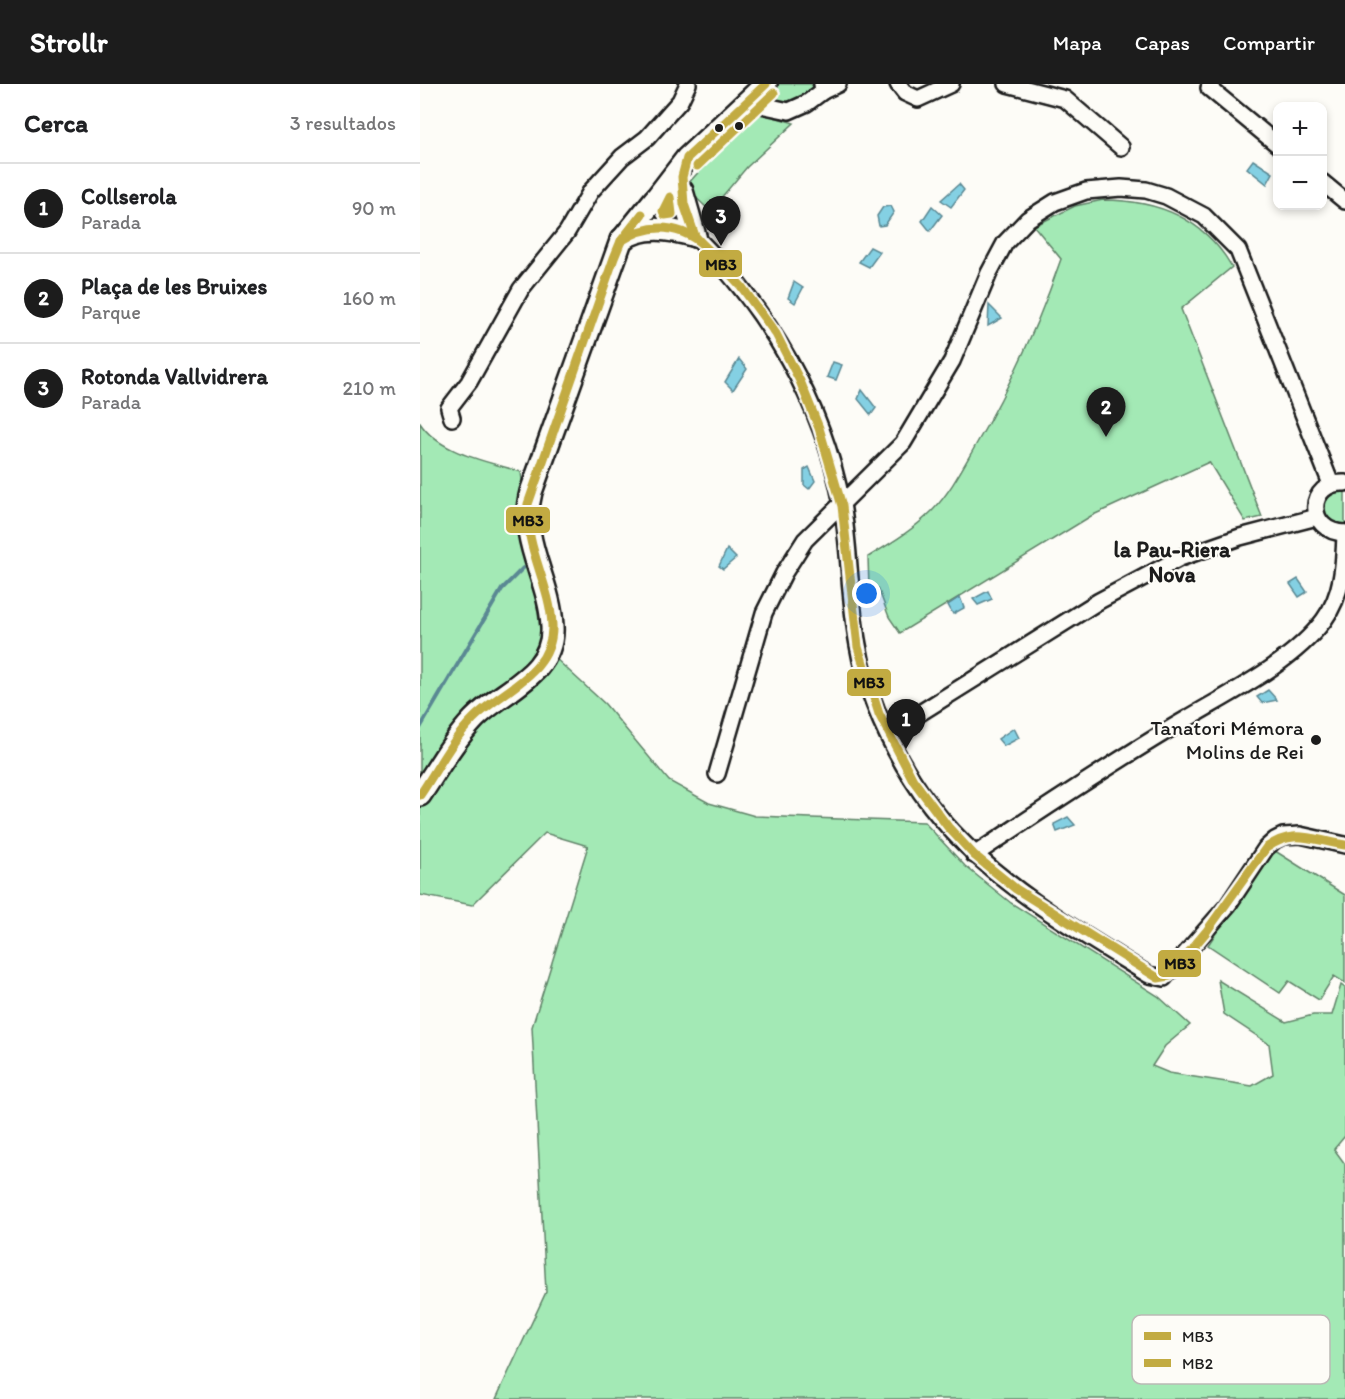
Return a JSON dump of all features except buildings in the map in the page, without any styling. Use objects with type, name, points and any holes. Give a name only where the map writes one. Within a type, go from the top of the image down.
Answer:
[{"type":"main road","points":[[420,795],[474,718],[537,668],[547,653],[552,625],[527,523],[531,492],[621,241],[687,158],[766,84]]},
{"type":"main road","points":[[621,241],[638,231],[668,229],[683,220],[682,177],[687,158]]},
{"type":"main road","points":[[672,195],[684,207],[695,236],[668,229],[652,220],[650,210],[656,199],[672,195]]},
{"type":"street","points":[[452,418],[448,408],[469,382],[532,273],[558,244],[605,174],[647,138],[680,101],[688,84]]},
{"type":"street","points":[[747,102],[789,111],[807,103],[822,88],[838,84]]},
{"type":"street","points":[[898,84],[905,93],[918,99],[951,84]]},
{"type":"street","points":[[1007,84],[1065,99],[1121,147]]},
{"type":"street","points":[[1209,88],[1273,141]]},
{"type":"street","points":[[1327,185],[1345,201]]},
{"type":"street","points":[[717,774],[764,613],[784,573],[805,540],[842,506],[903,443],[952,361],[989,273],[1005,243],[1028,219],[1055,202],[1086,191],[1121,188],[1146,190],[1167,196],[1204,216],[1238,250],[1338,483],[1324,488],[1316,501],[1317,517],[1328,530],[1345,533],[1344,570],[1339,591],[1325,618],[1298,647],[1227,696],[1089,779],[974,855]]},
{"type":"street","points":[[695,236],[757,307],[789,358],[819,428],[842,506],[858,647],[870,690],[888,733],[925,798],[974,855],[1035,902],[1149,975],[1164,978],[1228,905],[1266,848],[1275,840],[1283,836],[1300,835],[1345,844]]},
{"type":"street","points":[[888,733],[1099,602],[1180,558],[1240,537],[1317,517]]},
{"type":"green space","points":[[777,84],[811,84],[816,90],[789,110],[762,97]]},
{"type":"green space","points":[[754,111],[794,123],[747,167],[710,211],[685,187]]},
{"type":"green space","points":[[1103,200],[1142,204],[1178,215],[1208,236],[1232,267],[1181,309],[1262,517],[1245,521],[1209,462],[1091,516],[900,633],[889,617],[878,588],[869,588],[868,557],[909,530],[938,505],[964,466],[1010,381],[1061,259],[1034,226],[1075,206]]},
{"type":"green space","points":[[420,423],[429,434],[452,449],[521,472],[542,646],[605,704],[669,781],[709,803],[755,816],[924,822],[965,866],[1011,903],[1158,996],[1190,1025],[1165,1046],[1152,1066],[1169,1073],[1252,1086],[1273,1074],[1269,1044],[1224,1014],[1218,980],[1286,1022],[1313,1015],[1332,1015],[1341,985],[1345,988],[1345,1136],[1334,1149],[1345,1164],[1345,1399],[496,1399],[546,1292],[532,1027],[588,846],[545,833],[472,905],[420,895]]},
{"type":"green space","points":[[1345,490],[1345,526],[1335,525],[1325,516],[1324,500],[1334,491]]},
{"type":"green space","points":[[1272,849],[1345,895],[1345,983],[1334,976],[1319,1000],[1289,981],[1280,993],[1208,945]]},
{"type":"water","points":[[1253,160],[1273,173],[1267,184],[1247,168]]},
{"type":"water","points":[[959,184],[964,190],[951,207],[941,200]]},
{"type":"water","points":[[891,206],[894,212],[885,225],[879,226],[877,216],[883,207]]},
{"type":"water","points":[[932,206],[942,215],[930,231],[922,221]]},
{"type":"water","points":[[870,247],[880,252],[869,267],[859,262]]},
{"type":"water","points":[[794,282],[803,288],[795,303],[788,298]]},
{"type":"water","points":[[989,305],[1002,318],[988,326]]},
{"type":"water","points":[[739,359],[747,369],[733,390],[725,382]]},
{"type":"water","points":[[833,362],[842,365],[836,380],[827,377]]},
{"type":"water","points":[[862,390],[876,408],[871,415],[858,399]]},
{"type":"water","points":[[809,467],[815,481],[809,489],[804,485],[804,470]]},
{"type":"water","points":[[727,549],[736,558],[723,569],[719,566]]},
{"type":"water","points":[[1298,579],[1307,592],[1299,597],[1290,584]]},
{"type":"water","points":[[988,591],[992,599],[978,605],[973,599]]},
{"type":"water","points":[[960,597],[964,608],[953,614],[948,605]]},
{"type":"water","points":[[1268,690],[1277,700],[1262,703],[1257,697]]},
{"type":"water","points":[[1014,728],[1019,738],[1004,746],[998,739]]},
{"type":"water","points":[[1068,817],[1075,825],[1057,832],[1054,824]]},
{"type":"waterway","points":[[420,728],[502,589],[523,568]]},
{"type":"transit line","name":"MB3","points":[[766,84],[687,158],[682,177],[684,204],[695,236],[741,286],[776,334],[800,381],[819,428],[842,506],[858,647],[879,714],[913,780],[948,827],[974,855],[1016,889],[1158,978],[1169,976],[1206,932],[1266,848],[1286,838],[1296,837],[1345,845]]},
{"type":"transit line","name":"MB2","points":[[697,166],[774,93]]},
{"type":"transit line","name":"MB2","points":[[670,197],[672,214],[665,215],[663,211],[670,197]]},
{"type":"transit line","name":"MB3","points":[[420,795],[465,728],[535,669],[550,642],[552,625],[550,610],[533,550],[528,504],[614,258],[621,241],[642,214]]},
{"type":"transit line","name":"MB3","points":[[621,241],[646,230],[671,229],[694,238],[714,256]]},
{"type":"place","name":"Rotonda Vallvidrera","points":[[721,246]]},
{"type":"place","name":"Plaça de les Bruixes","points":[[1106,437]]},
{"type":"place","name":"Tanatori Mémora Molins de Rei","points":[[1316,740]]},
{"type":"place","name":"Collserola","points":[[906,749]]},
{"type":"district","name":"la Pau-Riera Nova","points":[[1172,562]]}]
